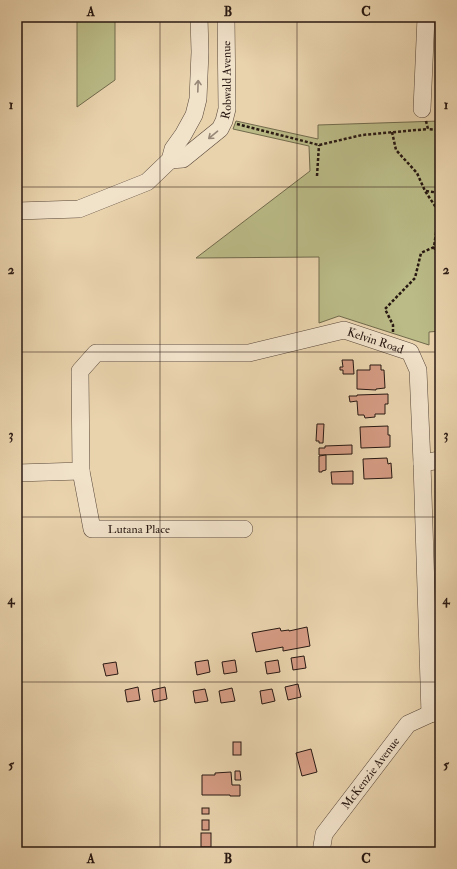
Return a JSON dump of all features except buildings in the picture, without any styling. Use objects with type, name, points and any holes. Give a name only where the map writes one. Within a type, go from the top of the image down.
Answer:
[{"type":"street","name":"Robwald Avenue","points":[[17,211],[79,209],[147,182],[170,160],[173,149],[194,115],[198,99],[200,52],[198,17]]},
{"type":"street","name":"Robwald Avenue","points":[[170,160],[183,159],[220,129],[224,121],[227,109],[226,17]]},
{"type":"street","points":[[422,109],[426,17]]},
{"type":"street","name":"Kelvin Road","points":[[81,471],[80,371],[96,353],[249,352],[344,330],[410,352],[418,370],[435,713]]},
{"type":"street","points":[[422,463],[440,460]]},
{"type":"street","points":[[17,473],[81,471]]},
{"type":"street","name":"Lutana Place","points":[[81,471],[92,529],[244,530]]},
{"type":"street","name":"McKenzie Avenue","points":[[322,852],[324,834],[408,724],[435,713]]},
{"type":"path","points":[[224,121],[319,144],[362,135],[428,129]]},
{"type":"path","points":[[392,132],[396,150],[417,173],[425,191],[439,212],[434,247],[439,260],[437,285],[440,292]]},
{"type":"path","points":[[317,176],[319,144]]},
{"type":"path","points":[[425,191],[440,193]]},
{"type":"path","points":[[393,346],[393,325],[386,309],[414,278],[421,253],[434,247]]},
{"type":"green space","points":[[77,17],[115,17],[115,80],[77,107]]},
{"type":"green space","points":[[236,121],[318,139],[318,125],[440,121],[440,331],[429,332],[429,345],[339,316],[319,323],[319,257],[196,258],[310,171],[309,146],[233,129]]}]
